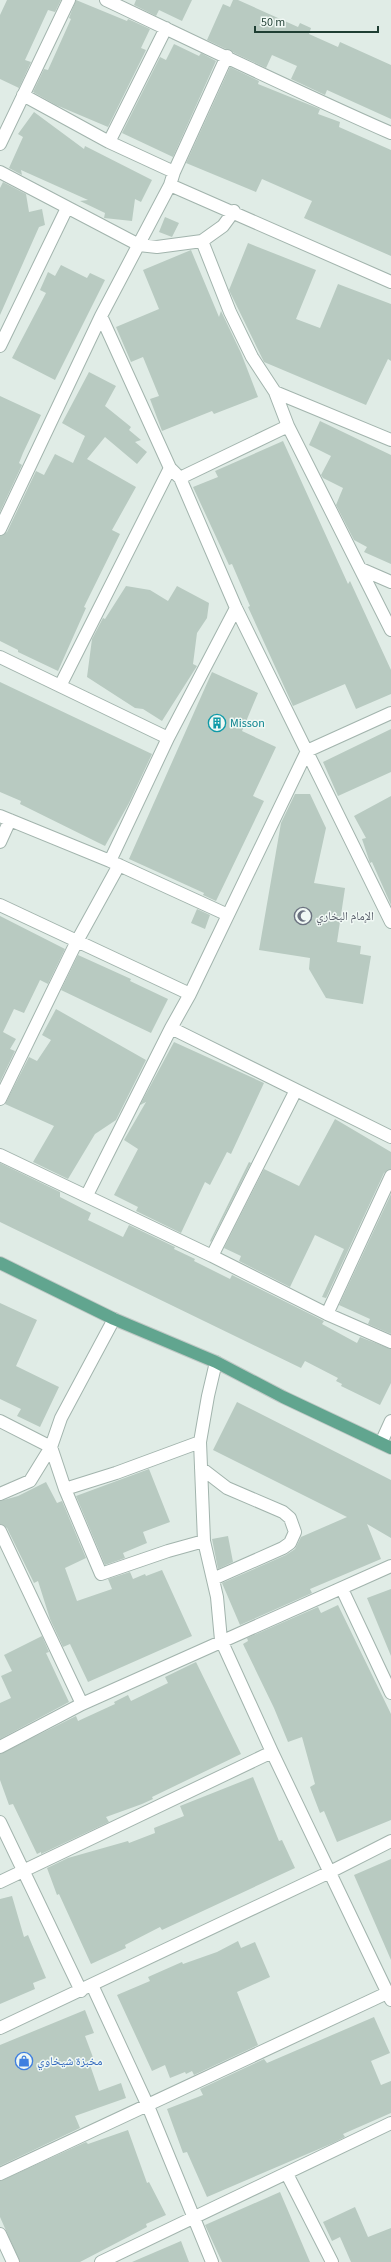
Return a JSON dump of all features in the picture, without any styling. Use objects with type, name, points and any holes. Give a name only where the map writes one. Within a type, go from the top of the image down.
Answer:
[{"type":"main road","points":[[0,1264],[114,1319],[216,1362],[283,1397],[386,1445]]},
{"type":"street","points":[[0,144],[69,0]]},
{"type":"street","points":[[106,0],[227,56],[288,87],[391,133]]},
{"type":"street","points":[[109,142],[166,28]]},
{"type":"street","points":[[0,529],[101,316],[170,185],[174,172],[227,56]]},
{"type":"street","points":[[23,96],[109,142],[174,172]]},
{"type":"street","points":[[0,172],[139,245],[157,247],[202,241],[223,226],[234,211]]},
{"type":"street","points":[[170,185],[234,211],[391,282]]},
{"type":"street","points":[[0,346],[67,208]]},
{"type":"street","points":[[202,241],[215,278],[252,357],[275,392],[288,426],[391,630]]},
{"type":"street","points":[[101,316],[170,468],[180,478],[236,608],[391,922]]},
{"type":"street","points":[[275,392],[391,440]]},
{"type":"street","points":[[180,478],[288,426]]},
{"type":"street","points":[[60,686],[170,468]]},
{"type":"street","points":[[361,569],[391,582]]},
{"type":"street","points":[[0,1099],[114,863],[168,738],[236,608]]},
{"type":"street","points":[[0,657],[168,738]]},
{"type":"street","points":[[87,1195],[171,1028],[190,994],[307,751],[391,713]]},
{"type":"street","points":[[0,842],[5,818],[114,863],[228,915]]},
{"type":"street","points":[[0,905],[76,942],[190,994]]},
{"type":"street","points":[[171,1028],[391,1137]]},
{"type":"street","points":[[212,1256],[296,1090]]},
{"type":"street","points":[[0,1156],[87,1195],[327,1314],[391,1342]]},
{"type":"street","points":[[327,1314],[391,1176]]},
{"type":"street","points":[[0,1494],[30,1481],[51,1447],[61,1418],[114,1319]]},
{"type":"street","points":[[0,2174],[389,1997],[272,1752],[222,1640],[217,1597],[204,1541],[200,1442],[216,1362]]},
{"type":"street","points":[[0,1421],[51,1447],[65,1489],[100,1574],[168,1551],[204,1541]]},
{"type":"street","points":[[386,1445],[391,1421]]},
{"type":"street","points":[[65,1489],[116,1473],[200,1442]]},
{"type":"street","points":[[201,1468],[228,1488],[283,1512],[290,1518],[295,1532],[290,1543],[283,1548],[212,1579]]},
{"type":"street","points":[[0,1531],[82,1704]]},
{"type":"street","points":[[0,1747],[82,1704],[222,1640],[342,1589],[391,1566]]},
{"type":"street","points":[[342,1589],[391,1693]]},
{"type":"street","points":[[0,1882],[272,1752]]},
{"type":"street","points":[[0,1822],[81,1991]]},
{"type":"street","points":[[0,2028],[330,1872],[391,1841]]},
{"type":"street","points":[[92,1985],[148,2106],[192,2218],[212,2262]]},
{"type":"street","points":[[100,2262],[391,2123]]},
{"type":"street","points":[[287,2174],[332,2262]]},
{"type":"street","points":[[0,2234],[13,2262]]},
{"type":"building","points":[[7,0],[61,0],[55,12],[48,10],[25,60],[31,62],[19,88],[0,79],[0,15]]},
{"type":"building","points":[[76,0],[127,21],[128,19],[150,29],[141,48],[146,50],[108,127],[56,105],[33,92],[44,69],[48,70],[71,19],[69,18]]},
{"type":"building","points":[[136,0],[192,0],[182,21],[159,10],[156,16],[134,5]]},
{"type":"building","points":[[233,0],[238,0],[298,27],[300,23],[311,28],[309,34],[338,47],[340,42],[391,65],[391,119],[327,90],[325,95],[291,79],[297,66],[272,55],[266,68],[207,40],[223,4],[230,7]]},
{"type":"building","points":[[174,44],[199,56],[201,53],[216,61],[173,157],[122,133],[160,57],[166,60]]},
{"type":"building","points":[[230,67],[259,81],[258,84],[320,109],[318,114],[340,122],[339,127],[391,150],[391,256],[304,218],[312,201],[262,179],[256,192],[186,163]]},
{"type":"building","points":[[34,112],[84,149],[85,146],[152,180],[141,202],[135,199],[132,221],[104,218],[105,213],[80,201],[88,200],[21,170],[22,175],[9,168],[23,137],[18,134]]},
{"type":"building","points":[[3,182],[26,194],[29,212],[42,209],[45,225],[39,227],[0,315],[0,188]]},
{"type":"building","points":[[165,217],[179,223],[172,237],[159,232]]},
{"type":"building","points":[[248,243],[316,270],[296,319],[320,328],[338,284],[391,304],[391,361],[388,359],[366,405],[264,362],[229,290]]},
{"type":"building","points":[[191,250],[219,317],[221,311],[241,353],[258,397],[214,414],[212,411],[162,431],[150,399],[159,396],[143,357],[131,362],[116,327],[159,309],[143,270]]},
{"type":"building","points":[[61,265],[87,278],[90,273],[105,280],[55,380],[12,358],[46,293],[40,290],[48,272],[55,276]]},
{"type":"building","points":[[89,372],[116,386],[105,406],[131,427],[129,430],[141,440],[135,442],[147,452],[137,464],[105,437],[87,459],[136,487],[112,530],[120,534],[84,607],[86,608],[58,671],[18,652],[18,650],[0,641],[0,536],[7,532],[36,471],[44,475],[55,454],[73,463],[85,436],[62,423]]},
{"type":"building","points":[[0,396],[41,415],[19,463],[22,465],[0,512]]},
{"type":"building","points":[[320,421],[391,455],[391,564],[364,552],[367,547],[354,540],[336,505],[343,488],[323,478],[321,475],[331,456],[309,445]]},
{"type":"building","points":[[283,441],[348,584],[350,581],[391,670],[391,694],[356,709],[345,684],[293,706],[248,607],[250,606],[232,564],[229,565],[193,487],[218,477],[215,471]]},
{"type":"building","points":[[126,586],[150,590],[168,601],[177,586],[209,603],[207,618],[197,633],[193,664],[197,666],[162,721],[143,709],[135,708],[87,677],[92,639],[103,618],[105,619]]},
{"type":"building","points":[[212,672],[258,693],[242,731],[276,747],[253,796],[264,801],[216,901],[203,895],[204,893],[129,859]]},
{"type":"building","points":[[0,682],[152,754],[129,803],[105,846],[20,804],[21,801],[0,792]]},
{"type":"building","points":[[391,729],[391,772],[338,796],[323,762]]},
{"type":"building","name":"الإمام البخاري","points":[[295,794],[310,794],[326,828],[314,883],[345,888],[337,942],[361,946],[360,954],[371,956],[363,1004],[326,998],[309,969],[310,958],[259,950],[281,823]]},
{"type":"building","points":[[391,796],[391,905],[372,862],[370,863],[362,839],[366,838],[354,816]]},
{"type":"building","points":[[197,909],[210,915],[205,929],[191,923]]},
{"type":"building","points":[[0,916],[65,949],[48,984],[40,980],[24,1013],[14,1009],[3,1032],[16,1039],[10,1049],[15,1051],[0,1082]]},
{"type":"building","points":[[78,955],[131,979],[130,981],[168,999],[151,1033],[61,990]]},
{"type":"building","points":[[56,1009],[146,1060],[116,1120],[95,1134],[68,1179],[33,1162],[54,1126],[5,1104],[29,1057],[37,1061],[51,1040],[42,1035]]},
{"type":"building","points":[[174,1042],[264,1083],[231,1154],[227,1152],[210,1185],[205,1182],[181,1233],[136,1211],[138,1207],[114,1195],[138,1149],[124,1140],[146,1102],[140,1105]]},
{"type":"building","points":[[335,1119],[391,1152],[391,1169],[384,1173],[326,1298],[322,1297],[344,1249],[315,1235],[290,1287],[239,1261],[241,1256],[224,1248],[264,1169],[299,1186]]},
{"type":"building","points":[[249,1162],[251,1163],[211,1242],[210,1241]]},
{"type":"building","points":[[0,1163],[60,1192],[60,1197],[91,1213],[88,1220],[123,1237],[129,1225],[175,1247],[174,1249],[195,1259],[194,1261],[230,1279],[232,1275],[324,1321],[322,1324],[357,1343],[360,1337],[391,1349],[391,1383],[380,1405],[341,1386],[342,1384],[336,1381],[338,1378],[305,1361],[301,1368],[0,1222]]},
{"type":"building","points":[[391,1194],[391,1334],[368,1324],[370,1319],[339,1305]]},
{"type":"building","points":[[0,1303],[37,1320],[16,1366],[59,1387],[40,1427],[17,1416],[21,1409],[0,1399]]},
{"type":"building","points":[[237,1402],[391,1480],[391,1538],[367,1524],[381,1559],[310,1589],[312,1593],[240,1625],[222,1583],[286,1555],[295,1549],[301,1537],[347,1517],[213,1450]]},
{"type":"building","points":[[149,1469],[170,1522],[143,1532],[147,1543],[123,1553],[125,1558],[105,1565],[76,1496]]},
{"type":"building","points":[[46,1482],[57,1503],[62,1501],[86,1558],[65,1568],[77,1601],[112,1589],[108,1579],[130,1572],[133,1579],[145,1574],[146,1576],[162,1570],[192,1636],[88,1682],[70,1644],[63,1647],[50,1619],[38,1581],[34,1583],[7,1528],[0,1524],[0,1501],[18,1496]]},
{"type":"building","points":[[228,1536],[233,1562],[218,1569],[212,1539]]},
{"type":"building","points":[[391,1589],[391,1656],[367,1598]]},
{"type":"building","points":[[338,1605],[391,1714],[391,1820],[337,1842],[324,1811],[320,1813],[310,1787],[315,1784],[302,1737],[288,1742],[274,1708],[243,1644],[248,1641],[247,1638],[318,1607],[321,1613]]},
{"type":"building","points":[[42,1636],[49,1652],[46,1653],[69,1702],[0,1739],[0,1703],[11,1698],[1,1676],[12,1671],[4,1655]]},
{"type":"building","points":[[196,1662],[241,1754],[152,1797],[153,1799],[106,1817],[109,1822],[41,1854],[41,1852],[37,1854],[13,1804],[9,1805],[0,1780],[0,1754],[76,1716],[78,1721],[115,1704],[114,1702],[128,1695],[131,1701],[168,1683],[165,1677]]},
{"type":"building","points":[[253,1777],[279,1841],[282,1840],[295,1868],[162,1930],[160,1927],[125,1945],[126,1948],[91,1964],[59,1894],[57,1895],[47,1868],[68,1858],[128,1841],[129,1843],[155,1833],[154,1828],[184,1816],[180,1806]]},
{"type":"building","points":[[391,1859],[391,1960],[354,1875]]},
{"type":"building","points":[[12,1896],[24,1937],[28,1935],[46,1978],[33,1983],[35,1989],[0,2004],[0,1899]]},
{"type":"building","points":[[238,1941],[241,1948],[255,1942],[270,1977],[237,1992],[258,2045],[194,2075],[192,2071],[170,2078],[165,2065],[152,2071],[117,1995],[150,1981],[148,1977],[182,1962],[183,1964],[217,1952]]},
{"type":"building","points":[[85,2010],[94,2033],[85,2036],[94,2060],[89,2062],[99,2091],[121,2083],[126,2098],[75,2116],[80,2128],[0,2166],[0,2045]]},
{"type":"building","points":[[374,2017],[390,2053],[371,2061],[381,2085],[391,2081],[391,2113],[343,2134],[345,2137],[333,2143],[207,2197],[187,2152],[183,2153],[167,2109],[203,2095],[200,2089],[264,2059],[267,2063]]},
{"type":"building","points":[[128,2130],[147,2183],[149,2182],[166,2215],[146,2224],[147,2227],[80,2262],[20,2262],[0,2217],[0,2181],[86,2142],[88,2144]]},
{"type":"building","points":[[280,2192],[310,2262],[222,2262],[205,2225]]},
{"type":"building","points":[[355,2207],[368,2237],[391,2228],[391,2262],[351,2262],[340,2237],[332,2241],[323,2222]]},
{"type":"building","points":[[181,2241],[189,2262],[132,2262]]},
{"type":"place","name":"Misson","points":[[217,723]]},
{"type":"place","name":"الإمام البخاري","points":[[303,916]]},
{"type":"place","name":"مخبزة شيخاوي","points":[[24,2061]]}]
